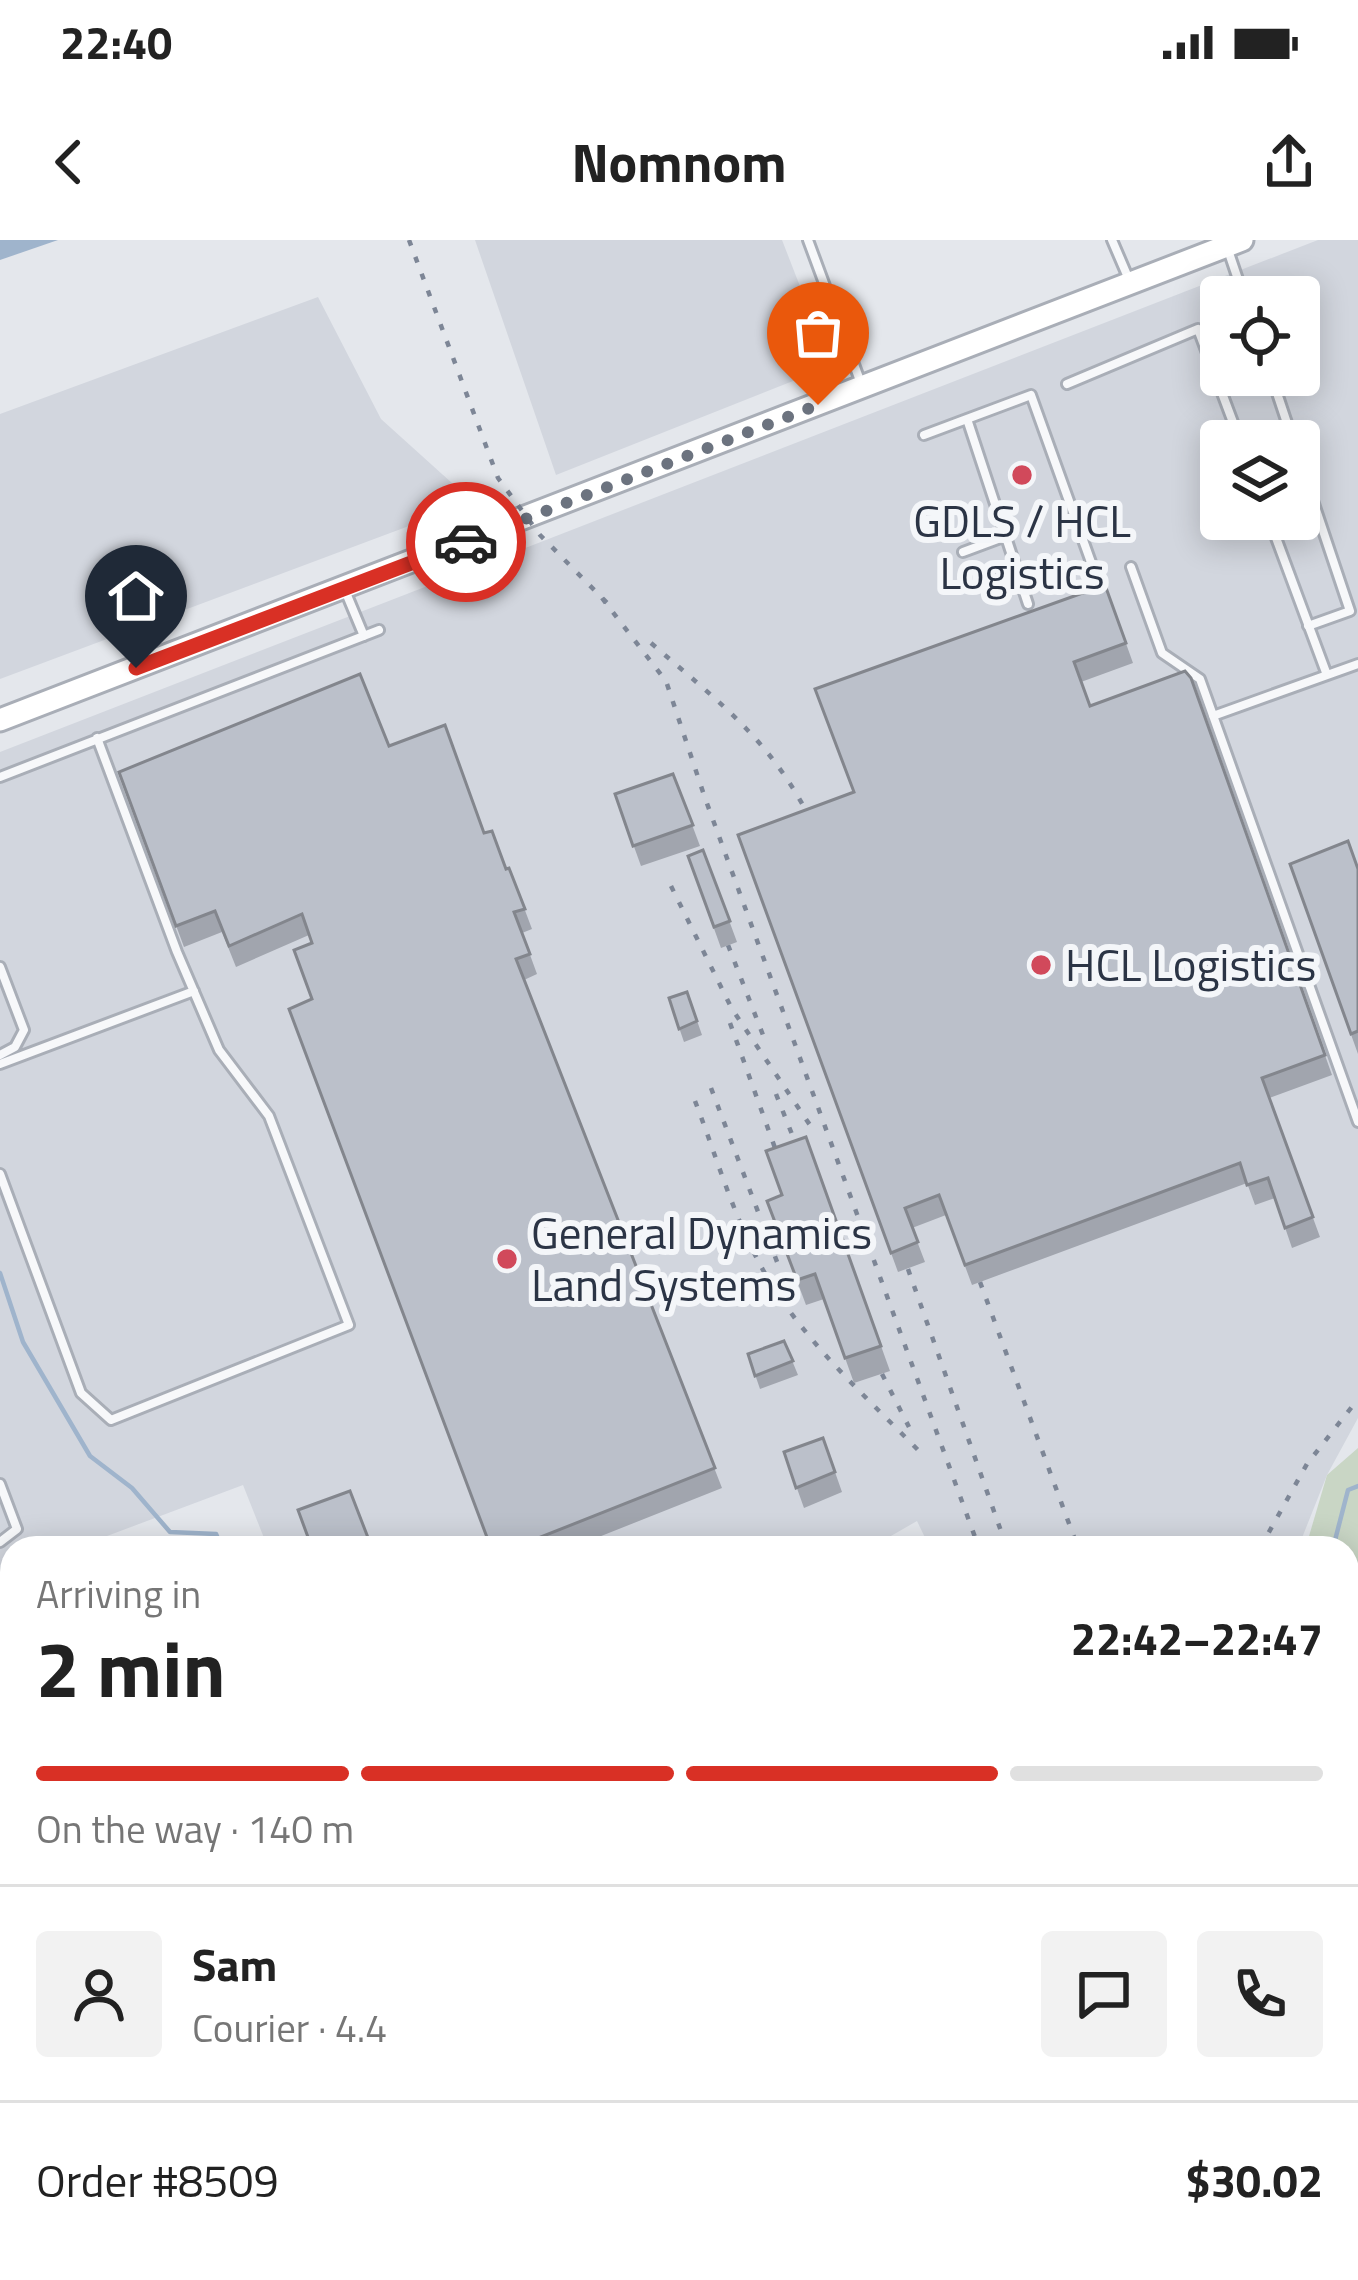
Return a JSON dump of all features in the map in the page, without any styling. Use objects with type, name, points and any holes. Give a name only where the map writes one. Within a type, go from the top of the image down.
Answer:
[{"type":"main road","points":[[0,720],[1234,243]]},
{"type":"lane","points":[[808,240],[862,388]]},
{"type":"lane","points":[[1112,240],[1131,284]]},
{"type":"lane","points":[[1234,243],[1240,276]]},
{"type":"lane","points":[[1067,384],[1198,329],[1232,420]]},
{"type":"lane","points":[[924,434],[1030,395],[1097,579]]},
{"type":"lane","points":[[967,419],[1028,604]]},
{"type":"lane","points":[[1308,626],[1350,611],[1320,522]]},
{"type":"lane","points":[[963,552],[1006,536]]},
{"type":"lane","points":[[1277,540],[1327,675]]},
{"type":"lane","points":[[1131,567],[1162,653],[1200,679],[1358,1122]]},
{"type":"lane","points":[[344,588],[364,636]]},
{"type":"lane","points":[[0,777],[379,630]]},
{"type":"lane","points":[[1213,716],[1358,664]]},
{"type":"lane","points":[[0,1174],[81,1393],[111,1420],[349,1325],[268,1116],[219,1050],[97,738]]},
{"type":"lane","points":[[0,968],[24,1030],[15,1047],[0,1055]]},
{"type":"lane","points":[[0,1064],[194,991]]},
{"type":"lane","points":[[0,1484],[17,1528],[7,1536]]},
{"type":"shaded area","points":[[475,240],[782,240],[831,366],[556,475]]},
{"type":"shaded area","points":[[1318,240],[1358,240],[1358,1418],[1327,1475],[1303,1536],[924,1536],[917,1521],[891,1536],[263,1536],[243,1485],[107,1536],[0,1536],[0,752],[1200,286],[1200,396],[1320,396],[1320,276],[1225,276]]},
{"type":"shaded area","points":[[318,297],[381,419],[473,502],[0,679],[0,414]]},
{"type":"green space","points":[[1358,1448],[1358,1536],[1309,1536],[1327,1475]]},
{"type":"water","points":[[0,240],[58,240],[0,260]]},
{"type":"building","name":"HCL Logistics","points":[[1105,585],[1126,643],[1074,662],[1090,706],[1185,671],[1191,678],[1325,1055],[1262,1078],[1313,1217],[1285,1228],[1268,1178],[1247,1185],[1240,1163],[965,1265],[939,1195],[905,1208],[918,1242],[891,1253],[738,835],[854,792],[815,689]]},
{"type":"building","name":"General Dynamics Land Systems","points":[[360,674],[389,746],[445,725],[484,833],[492,831],[525,909],[514,912],[530,954],[516,959],[715,1468],[543,1536],[487,1536],[289,1009],[312,999],[294,950],[312,943],[302,914],[229,946],[215,911],[176,926],[119,772]]},
{"type":"building","points":[[673,774],[693,825],[633,846],[615,794]]},
{"type":"building","points":[[1348,841],[1358,869],[1358,1031],[1351,1034],[1290,864]]},
{"type":"building","points":[[703,850],[730,921],[714,927],[688,856]]},
{"type":"building","points":[[687,992],[697,1021],[679,1029],[669,998]]},
{"type":"building","points":[[806,1137],[881,1346],[845,1358],[815,1274],[797,1280],[767,1201],[782,1195],[766,1151]]},
{"type":"building","points":[[784,1341],[793,1361],[755,1376],[748,1354]]},
{"type":"building","points":[[823,1438],[835,1472],[796,1488],[784,1452]]},
{"type":"building","points":[[350,1491],[367,1536],[308,1536],[298,1510]]},
{"type":"waterway","points":[[0,1273],[23,1342],[90,1456],[132,1488],[170,1532],[217,1536]]},
{"type":"waterway","points":[[1336,1536],[1348,1490],[1358,1486]]},
{"type":"waterway","points":[[1277,2280],[1289,2280]]},
{"type":"railway","points":[[409,240],[498,478],[540,535],[615,611]]},
{"type":"railway","points":[[602,598],[666,681],[975,1536]]},
{"type":"railway","points":[[651,643],[764,748],[815,829]]},
{"type":"railway","points":[[671,886],[732,1009],[816,1134]]},
{"type":"railway","points":[[728,945],[763,1035]]},
{"type":"railway","points":[[730,1023],[784,1173]]},
{"type":"railway","points":[[711,1088],[779,1267]]},
{"type":"railway","points":[[776,1094],[805,1167]]},
{"type":"railway","points":[[695,1101],[740,1221],[775,1290],[824,1354],[918,1450]]},
{"type":"railway","points":[[908,1269],[1003,1536]]},
{"type":"railway","points":[[980,1282],[1074,1536]]},
{"type":"railway","points":[[882,1374],[909,1427]]},
{"type":"railway","points":[[1267,1536],[1307,1464],[1358,1399]]},
{"type":"way so far","points":[[466,542],[818,405]]},
{"type":"place","name":"GDLS / HCL Logistics","points":[[1022,475]]},
{"type":"place","name":"HCL Logistics","points":[[1041,965]]},
{"type":"place","name":"General Dynamics Land Systems","points":[[507,1259]]},
{"type":"route","points":[[136,668],[466,542]]}]
